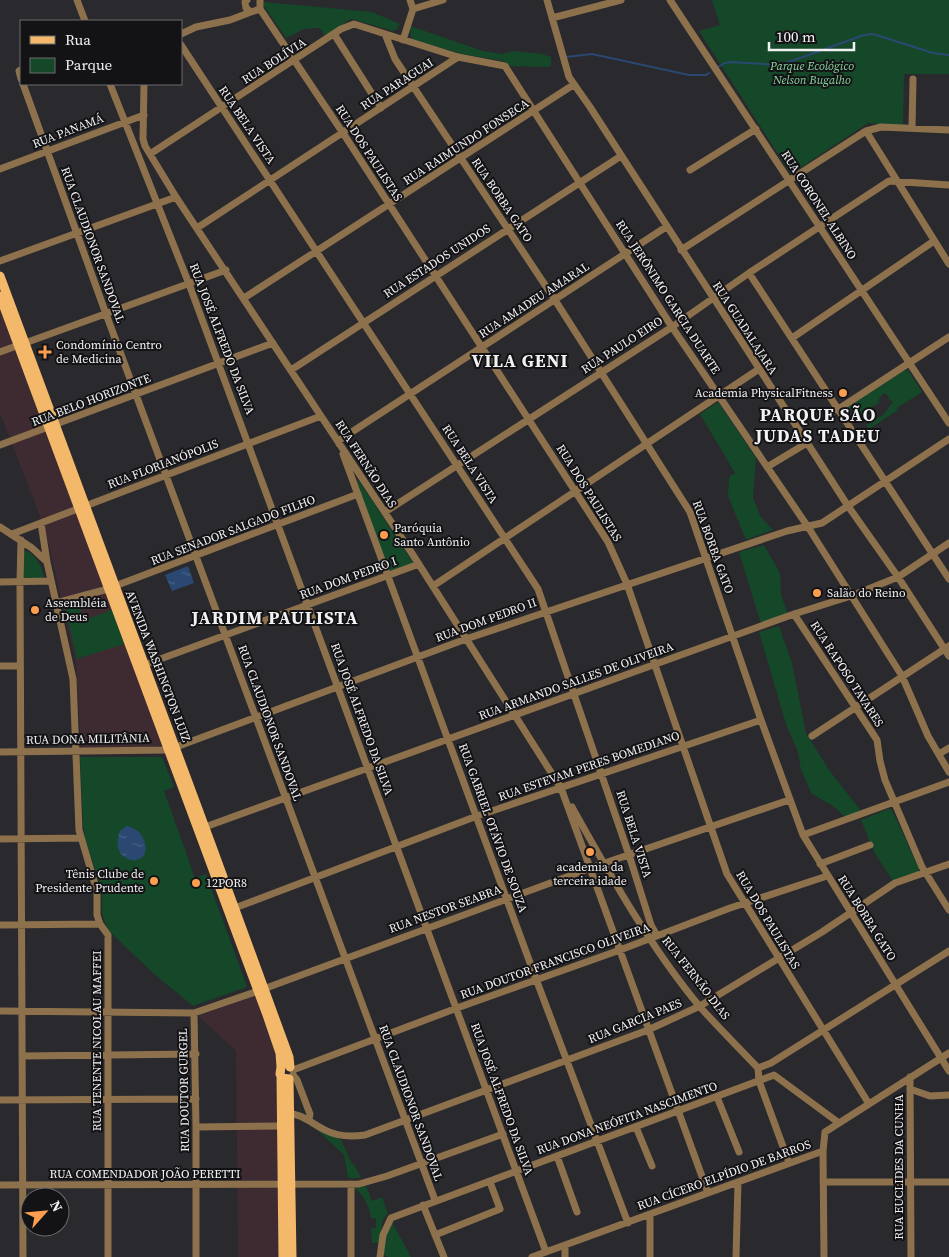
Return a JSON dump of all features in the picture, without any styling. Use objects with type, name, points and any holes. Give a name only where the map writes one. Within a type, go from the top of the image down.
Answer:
[{"type":"main road","name":"AVENIDA WASHINGTON LUIZ","points":[[0,276],[52,426],[261,990],[288,1057],[286,1184],[282,1257]]},
{"type":"main road","name":"AVENIDA WASHINGTON LUIZ","points":[[0,296],[22,344]]},
{"type":"main road","name":"AVENIDA WASHINGTON LUIZ","points":[[112,587],[144,665],[172,748],[205,827],[231,909]]},
{"type":"main road","name":"AVENIDA WASHINGTON LUIZ","points":[[286,1113],[281,1126],[292,1257]]},
{"type":"street","points":[[77,0],[85,20]]},
{"type":"street","points":[[182,34],[196,27],[230,20],[260,9],[260,0]]},
{"type":"street","points":[[403,40],[413,9],[410,0]]},
{"type":"street","points":[[413,9],[443,0]]},
{"type":"street","name":"RUA GUADALAJARA","points":[[547,0],[573,85],[848,506],[947,647],[949,656]]},
{"type":"street","points":[[552,18],[621,0]]},
{"type":"street","name":"RUA CORONEL ALBINO","points":[[670,0],[949,423]]},
{"type":"street","points":[[246,1],[246,8],[251,12]]},
{"type":"street","points":[[230,20],[246,1]]},
{"type":"street","name":"RUA DOS PAULISTAS","points":[[260,9],[436,275],[608,542],[627,584],[727,874],[869,1104]]},
{"type":"street","name":"RUA JERÔNIMO GARCIA DUARTE","points":[[334,34],[354,24],[458,57],[505,66],[672,327],[808,527],[902,676],[928,736],[949,772]]},
{"type":"street","points":[[334,34],[381,108]]},
{"type":"street","name":"RUA BOLÍVIA","points":[[150,154],[334,34]]},
{"type":"street","name":"RUA BORBA GATO","points":[[385,34],[395,59],[602,371],[690,512],[761,720],[803,835],[949,1071]]},
{"type":"street","name":"RUA BELA VISTA","points":[[182,47],[538,589],[629,854],[652,925],[654,937]]},
{"type":"street","name":"RUA PARAGUAI","points":[[197,228],[458,57]]},
{"type":"street","points":[[912,128],[913,79]]},
{"type":"street","name":"RUA CLAUDIONOR SANDOVAL","points":[[23,85],[106,314],[435,1200]]},
{"type":"street","name":"RUA JOSÉ ALFREDO DA SILVA","points":[[110,85],[189,284],[279,524],[517,1171],[550,1251],[558,1257]]},
{"type":"street","name":"RUA FERNÃO DIAS","points":[[144,85],[143,139],[176,197],[419,564],[562,790],[603,864],[700,1006],[758,1068]]},
{"type":"street","name":"RUA RAIMUNDO FONSECA","points":[[244,298],[573,85]]},
{"type":"street","name":"RUA PANAMÁ","points":[[0,169],[144,115]]},
{"type":"street","points":[[681,250],[866,131],[881,127],[949,130]]},
{"type":"street","points":[[690,170],[756,129]]},
{"type":"street","points":[[866,131],[949,264]]},
{"type":"street","name":"RUA ESTADOS UNIDOS","points":[[291,370],[621,156]]},
{"type":"street","name":"RUA PAULO EIRO","points":[[385,512],[672,327],[889,181],[897,182]]},
{"type":"street","points":[[897,182],[949,185]]},
{"type":"street","points":[[0,261],[176,197]]},
{"type":"street","name":"RUA AMADEU AMARAL","points":[[338,441],[666,227]]},
{"type":"street","points":[[792,338],[934,241]]},
{"type":"street","points":[[0,352],[226,270]]},
{"type":"street","points":[[750,273],[837,410],[949,579]]},
{"type":"street","points":[[837,410],[949,337]]},
{"type":"street","name":"RUA BELO HORIZONTE","points":[[0,446],[274,343]]},
{"type":"street","points":[[433,586],[759,369]]},
{"type":"street","name":"RUA FLORIANÓPOLIS","points":[[12,534],[321,416]]},
{"type":"street","name":"RUA DOM PEDRO II","points":[[172,748],[418,656],[545,611],[787,530],[822,524],[949,439]]},
{"type":"street","name":"RUA GABRIEL OTÁVIO DE SOUZA","points":[[338,441],[628,1223]]},
{"type":"street","points":[[767,468],[807,443]]},
{"type":"street","name":"RUA SENADOR SALGADO FILHO","points":[[56,603],[112,587],[358,494]]},
{"type":"street","name":"RUA TENENTE NICOLAU MAFFEI","points":[[41,523],[47,562],[73,679],[79,830],[97,891],[97,915],[100,924],[108,935],[108,1257]]},
{"type":"street","points":[[0,527],[32,548],[47,562]]},
{"type":"street","points":[[21,540],[23,1257]]},
{"type":"street","name":"RUA ARMANDO SALLES DE OLIVEIRA","points":[[205,827],[794,614],[850,596],[898,577],[949,543]]},
{"type":"street","name":"RUA DOM PEDRO I","points":[[144,665],[419,564]]},
{"type":"street","points":[[0,582],[51,581]]},
{"type":"street","name":"RUA RAPOSO TAVARES","points":[[794,614],[877,740],[885,780],[894,802],[926,872],[949,910]]},
{"type":"street","points":[[812,736],[947,647]]},
{"type":"street","points":[[0,666],[20,666]]},
{"type":"street","name":"RUA ESTEVAM PERES BOMEDIANO","points":[[231,909],[477,816],[562,790],[602,774],[761,720]]},
{"type":"street","name":"RUA DONA MILITÂNIA","points":[[0,752],[172,748]]},
{"type":"street","points":[[939,754],[949,748]]},
{"type":"street","points":[[803,835],[949,782]]},
{"type":"street","points":[[562,790],[708,1193]]},
{"type":"street","name":"RUA NESTOR SEABRA","points":[[0,1011],[194,1012],[261,990],[629,854],[789,800]]},
{"type":"street","points":[[0,839],[81,838]]},
{"type":"street","points":[[820,864],[870,845]]},
{"type":"street","name":"RUA GARCIA PAES","points":[[286,1113],[309,1120],[324,1130],[340,1136],[365,1135],[648,1030],[700,1006],[895,883],[949,864]]},
{"type":"street","name":"RUA DOUTOR FRANCISCO OLIVEIRA","points":[[288,1072],[536,979],[827,876]]},
{"type":"street","points":[[0,925],[100,924]]},
{"type":"street","points":[[789,1163],[759,1081],[758,1068],[771,1063],[949,952]]},
{"type":"street","name":"RUA DOUTOR GURGEL","points":[[194,1012],[196,1054],[196,1257]]},
{"type":"street","name":"RUA CÍCERO ELPÍDIO DE BARROS","points":[[532,1257],[823,1151],[825,1132],[949,1053]]},
{"type":"street","points":[[22,1056],[196,1054]]},
{"type":"street","points":[[288,1072],[297,1080],[310,1114],[309,1120]]},
{"type":"street","points":[[759,1081],[774,1075],[840,1123]]},
{"type":"street","name":"RUA EUCLIDES DA CUNHA","points":[[910,1077],[911,1257]]},
{"type":"street","name":"RUA DONA NEÓFITA NASCIMENTO","points":[[380,1257],[383,1235],[391,1218],[435,1200],[490,1182],[759,1081]]},
{"type":"street","points":[[910,1089],[930,1096],[949,1096]]},
{"type":"street","points":[[717,1097],[739,1152]]},
{"type":"street","points":[[0,1100],[196,1099]]},
{"type":"street","points":[[196,1127],[281,1126]]},
{"type":"street","points":[[636,1127],[652,1166]]},
{"type":"street","name":"RUA COMENDADOR JOÃO PERETTI","points":[[0,1186],[367,1183],[503,1134]]},
{"type":"street","points":[[823,1151],[824,1257]]},
{"type":"street","points":[[557,1156],[577,1212]]},
{"type":"street","points":[[435,1234],[500,1209],[490,1182]]},
{"type":"street","points":[[736,1257],[738,1182]]},
{"type":"street","points":[[823,1182],[949,1182]]},
{"type":"street","points":[[351,1184],[351,1257]]},
{"type":"street","points":[[423,1205],[444,1257]]},
{"type":"street","points":[[650,1214],[650,1257]]},
{"type":"street","points":[[565,1246],[565,1257]]},
{"type":"shaded area","points":[[0,308],[164,747],[81,748],[76,662],[45,529],[0,413]]},
{"type":"shaded area","points":[[255,996],[276,1055],[279,1257],[238,1257],[236,1051],[198,1016]]},
{"type":"green space","name":"Parque Ecológico Nelson Bugalho","points":[[712,0],[949,0],[949,74],[904,74],[903,126],[868,123],[791,174],[699,31],[720,25]]},
{"type":"green space","points":[[264,2],[372,12],[400,24],[393,31],[352,19],[326,37],[320,28],[304,29],[286,38],[264,6]]},
{"type":"green space","points":[[410,26],[483,51],[503,54],[512,51],[542,54],[551,57],[551,64],[550,67],[510,66],[504,61],[462,54],[414,40],[411,37]]},
{"type":"green space","points":[[908,370],[922,392],[897,408],[898,410],[869,429],[866,425],[883,415],[893,402],[888,398],[889,396],[883,393],[878,401],[880,402],[860,415],[855,408],[846,413],[844,409]]},
{"type":"green space","points":[[718,402],[756,458],[753,497],[760,516],[773,530],[746,540],[728,496],[729,477],[735,473],[700,414]]},
{"type":"green space","name":"Paróquia Santo Antônio","points":[[357,480],[414,564],[389,573],[356,483]]},
{"type":"green space","points":[[764,545],[780,573],[781,595],[788,614],[761,624],[739,552]]},
{"type":"green space","points":[[27,551],[39,562],[44,578],[23,578],[23,552]]},
{"type":"green space","points":[[78,603],[84,620],[112,610],[124,644],[77,659],[65,606]]},
{"type":"green space","points":[[779,626],[792,663],[806,733],[829,770],[861,811],[845,817],[833,806],[812,794],[801,770],[798,752],[786,724],[759,632]]},
{"type":"green space","name":"Tênis Clube de Presidente Prudente","points":[[80,757],[162,757],[174,787],[164,791],[195,878],[206,874],[247,987],[193,1006],[153,973],[110,932],[102,913],[102,891],[85,838]]},
{"type":"green space","points":[[888,809],[892,810],[919,869],[917,873],[893,881],[874,852],[861,820]]},
{"type":"green space","points":[[314,1127],[341,1140],[361,1178],[348,1178],[344,1155]]},
{"type":"green space","points":[[366,1186],[372,1201],[382,1197],[388,1214],[383,1219],[379,1243],[372,1243],[371,1228],[376,1228],[376,1218],[371,1218],[366,1201],[354,1187]]},
{"type":"green space","points":[[392,1222],[411,1257],[388,1257],[381,1254],[387,1231]]},
{"type":"water","points":[[188,566],[194,583],[172,591],[165,575]]},
{"type":"water","points":[[127,826],[137,831],[144,840],[146,850],[138,860],[124,857],[119,851],[117,842],[120,831]]},
{"type":"waterway","points":[[825,49],[864,35],[873,34],[933,53],[949,55]]},
{"type":"waterway","points":[[718,67],[731,62],[780,65],[820,51]]},
{"type":"waterway","points":[[566,57],[592,54],[689,75],[706,75],[709,73]]},
{"type":"place","name":"Condomínio Centro de Medicina","points":[[45,352]]},
{"type":"place","name":"Academia PhysicalFitness","points":[[843,393]]},
{"type":"place","name":"Paróquia Santo Antônio","points":[[384,535]]},
{"type":"place","name":"Salão do Reino","points":[[817,593]]},
{"type":"place","name":"Assembléia de Deus","points":[[35,610]]},
{"type":"place","name":"academia da terceira idade","points":[[590,852]]},
{"type":"place","name":"Tênis Clube de Presidente Prudente","points":[[154,881]]},
{"type":"place","name":"12POR8","points":[[196,883]]},
{"type":"district","name":"VILA GENI","points":[[520,360]]},
{"type":"district","name":"PARQUE SÃO JUDAS TADEU","points":[[818,424]]},
{"type":"district","name":"JARDIM PAULISTA","points":[[275,617]]}]
